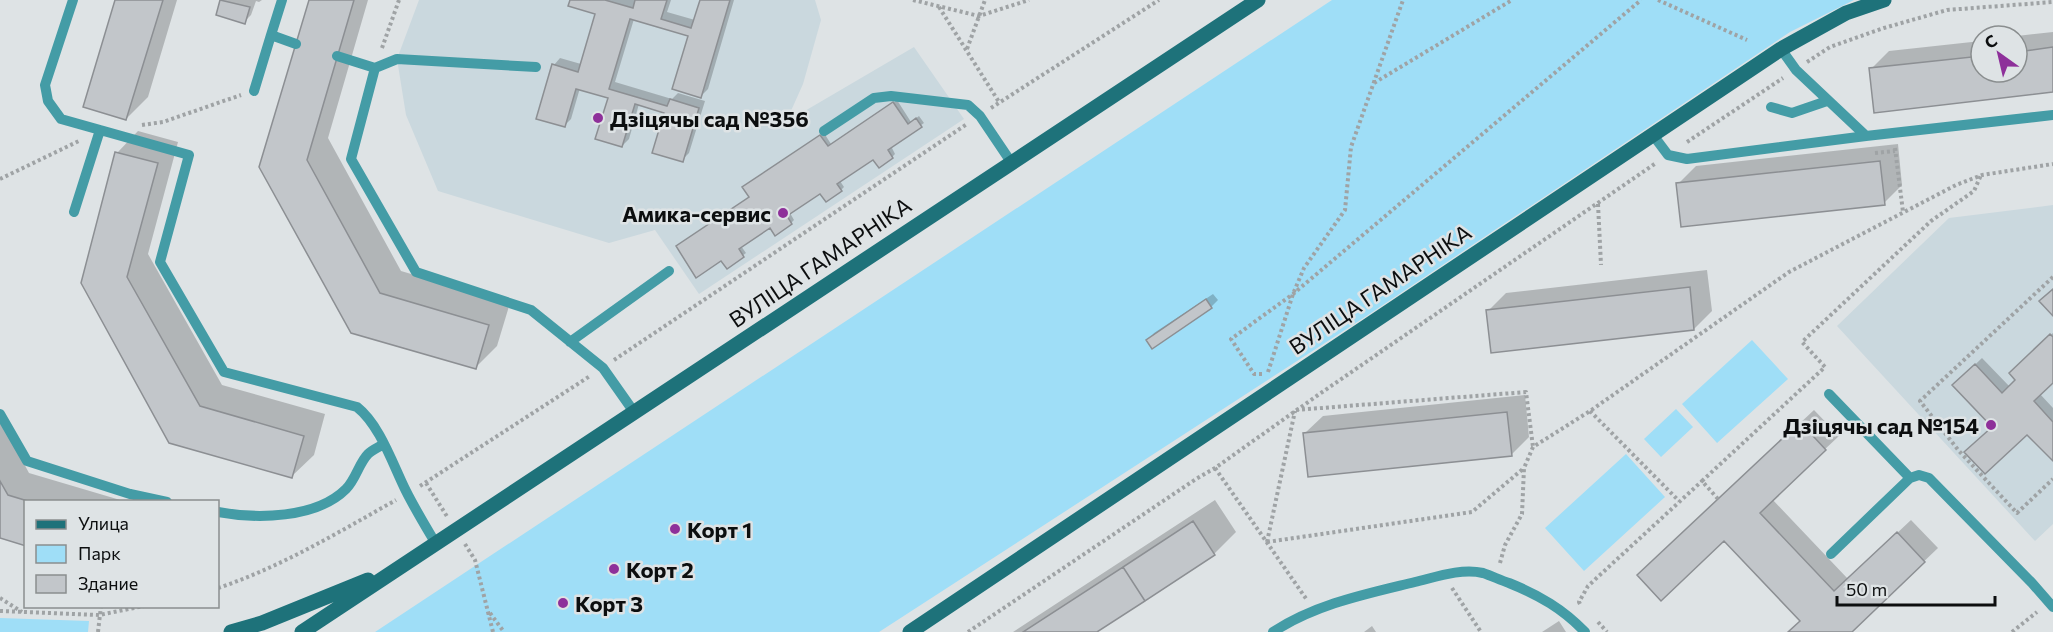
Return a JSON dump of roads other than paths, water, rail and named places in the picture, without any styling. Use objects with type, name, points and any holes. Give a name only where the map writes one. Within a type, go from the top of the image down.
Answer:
[{"type":"main road","name":"ВУЛІЦА ГАМАРНІКА","points":[[302,632],[1258,0]]},
{"type":"main road","name":"ВУЛІЦА ГАМАРНІКА","points":[[910,632],[1781,49],[1846,14],[1884,0]]},
{"type":"main road","name":"ВУЛІЦА ГАМАРНІКА","points":[[231,632],[262,623],[324,599],[406,563]]},
{"type":"lane","points":[[73,0],[45,85],[48,101],[61,119],[189,155],[160,262],[224,372],[357,407],[365,413],[384,444],[407,494],[436,544]]},
{"type":"lane","points":[[254,91],[282,0]]},
{"type":"lane","points":[[271,35],[296,44]]},
{"type":"lane","points":[[1781,49],[1796,70],[1866,136]]},
{"type":"lane","points":[[337,56],[375,68],[397,59],[536,67]]},
{"type":"lane","points":[[375,68],[351,159],[416,272],[531,310],[603,368],[634,412]]},
{"type":"lane","points":[[824,131],[874,98],[891,96],[968,105],[980,116],[1011,162]]},
{"type":"lane","points":[[1771,106],[1792,113],[1827,101]]},
{"type":"lane","points":[[1653,135],[1668,154],[1687,159],[2053,115]]},
{"type":"lane","points":[[74,212],[100,130]]},
{"type":"lane","points":[[570,342],[669,271]]},
{"type":"lane","points":[[1829,394],[1910,478]]},
{"type":"lane","points":[[0,414],[27,461],[130,494],[162,500]]},
{"type":"lane","points":[[219,512],[241,516],[297,513],[318,507],[334,500],[348,488],[368,454],[384,444]]},
{"type":"lane","points":[[1831,554],[1910,478],[1919,475],[1929,478],[2051,605]]},
{"type":"lane","points":[[1273,632],[1315,610],[1350,598],[1443,575],[1468,572],[1483,573],[1543,598],[1568,614],[1586,632]]},
{"type":"place","name":"Дзіцячы сад №356","points":[[598,118]]},
{"type":"place","name":"Амика-сервис","points":[[783,213]]},
{"type":"place","name":"Дзіцячы сад №154","points":[[1991,425]]},
{"type":"place","name":"Корт 1","points":[[675,529]]},
{"type":"place","name":"Корт 2","points":[[614,569]]},
{"type":"place","name":"Корт 3","points":[[563,603]]}]
